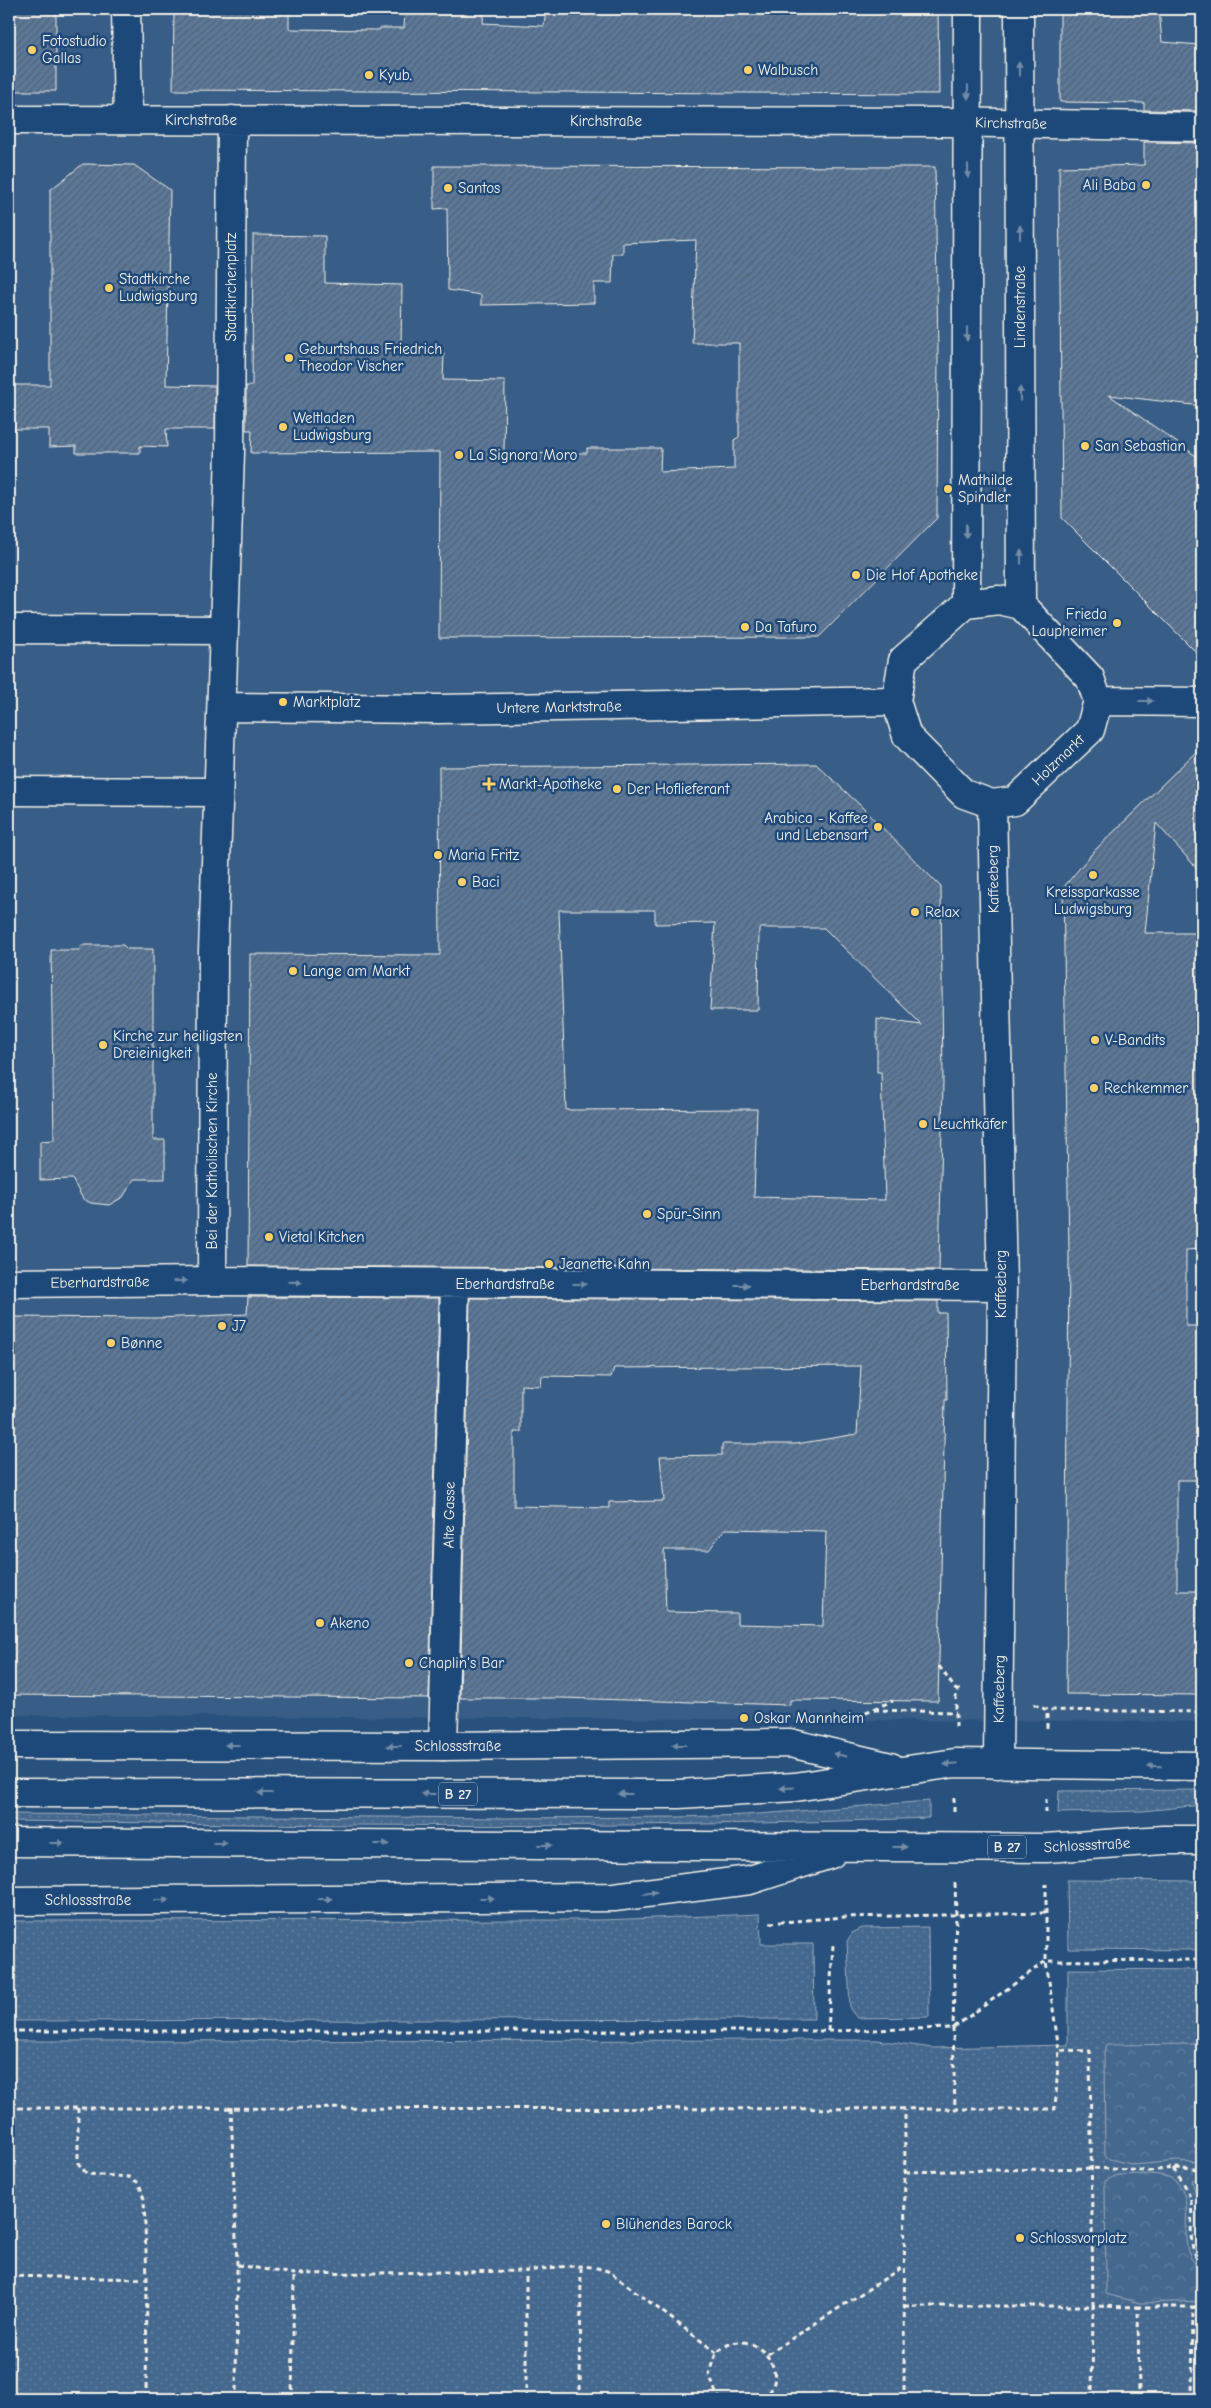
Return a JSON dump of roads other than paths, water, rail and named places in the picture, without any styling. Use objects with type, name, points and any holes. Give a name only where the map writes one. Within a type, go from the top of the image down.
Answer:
[{"type":"street","points":[[126,9],[128,120]]},
{"type":"street","points":[[968,9],[966,604],[999,600],[1021,605],[1090,678],[1098,701],[1202,702]]},
{"type":"street","name":"Lindenstraße","points":[[1019,9],[1021,605]]},
{"type":"street","name":"Kirchstraße","points":[[9,120],[968,122],[1202,127]]},
{"type":"street","name":"Stadtkirchenplatz","points":[[224,630],[230,453],[232,120]]},
{"type":"street","name":"Holzmarkt","points":[[966,604],[903,660],[896,701],[907,736],[964,794],[992,804],[1015,801],[1090,730],[1098,701]]},
{"type":"street","points":[[9,629],[224,630],[218,792],[9,791]]},
{"type":"street","name":"Untere Marktstraße","points":[[222,707],[439,709],[896,701]]},
{"type":"street","name":"Bei der Katholischen Kirche","points":[[212,1281],[213,952],[218,792]]},
{"type":"street","name":"Kaffeeberg","points":[[992,804],[1002,1286],[998,1764]]},
{"type":"street","name":"Eberhardstraße","points":[[9,1283],[212,1281],[1002,1286]]},
{"type":"street","name":"Alte Gasse","points":[[443,1746],[455,1284]]},
{"type":"street","name":"Schlossstraße","points":[[9,1745],[443,1746],[790,1743],[905,1770]]},
{"type":"street","name":"Schlossstraße","points":[[9,1793],[679,1794],[795,1787],[955,1763],[1202,1766]]},
{"type":"street","name":"Schlossstraße","points":[[9,1842],[1046,1848],[1163,1840],[1202,1840]]},
{"type":"street","name":"Schlossstraße","points":[[9,1901],[614,1897],[750,1880],[852,1847]]},
{"type":"place","name":"Fotostudio Gallas","points":[[32,50]]},
{"type":"place","name":"Walbusch","points":[[748,70]]},
{"type":"place","name":"Kyub.","points":[[369,75]]},
{"type":"place","name":"Ali Baba","points":[[1146,185]]},
{"type":"place","name":"Santos","points":[[448,188]]},
{"type":"place","name":"Stadtkirche Ludwigsburg","points":[[109,288]]},
{"type":"place","name":"Geburtshaus Friedrich Theodor Vischer","points":[[289,358]]},
{"type":"place","name":"Weltladen Ludwigsburg","points":[[283,427]]},
{"type":"place","name":"San Sebastian","points":[[1085,446]]},
{"type":"place","name":"La Signora Moro","points":[[459,455]]},
{"type":"place","name":"Mathilde Spindler","points":[[948,489]]},
{"type":"place","name":"Die Hof Apotheke","points":[[856,575]]},
{"type":"place","name":"Frieda Laupheimer","points":[[1117,623]]},
{"type":"place","name":"Da Tafuro","points":[[745,627]]},
{"type":"place","name":"Marktplatz","points":[[283,702]]},
{"type":"place","name":"Markt-Apotheke","points":[[489,784]]},
{"type":"place","name":"Der Hoflieferant","points":[[617,789]]},
{"type":"place","name":"Arabica - Kaffee und Lebensart","points":[[878,827]]},
{"type":"place","name":"Maria Fritz","points":[[438,855]]},
{"type":"place","name":"Kreissparkasse Ludwigsburg","points":[[1093,875]]},
{"type":"place","name":"Baci","points":[[462,882]]},
{"type":"place","name":"Relax","points":[[915,912]]},
{"type":"place","name":"Lange am Markt","points":[[293,971]]},
{"type":"place","name":"V-Bandits","points":[[1095,1040]]},
{"type":"place","name":"Kirche zur heiligsten Dreieinigkeit","points":[[103,1045]]},
{"type":"place","name":"Rechkemmer","points":[[1094,1088]]},
{"type":"place","name":"Leuchtkäfer","points":[[923,1124]]},
{"type":"place","name":"Spür-Sinn","points":[[647,1214]]},
{"type":"place","name":"Vietal Kitchen","points":[[269,1237]]},
{"type":"place","name":"Jeanette Kahn","points":[[549,1264]]},
{"type":"place","name":"J7","points":[[222,1326]]},
{"type":"place","name":"Bønne","points":[[111,1343]]},
{"type":"place","name":"Akeno","points":[[320,1623]]},
{"type":"place","name":"Chaplin's Bar","points":[[409,1663]]},
{"type":"place","name":"Oskar Mannheim","points":[[744,1718]]},
{"type":"place","name":"Blühendes Barock","points":[[606,2224]]},
{"type":"place","name":"Schlossvorplatz","points":[[1020,2238]]}]
